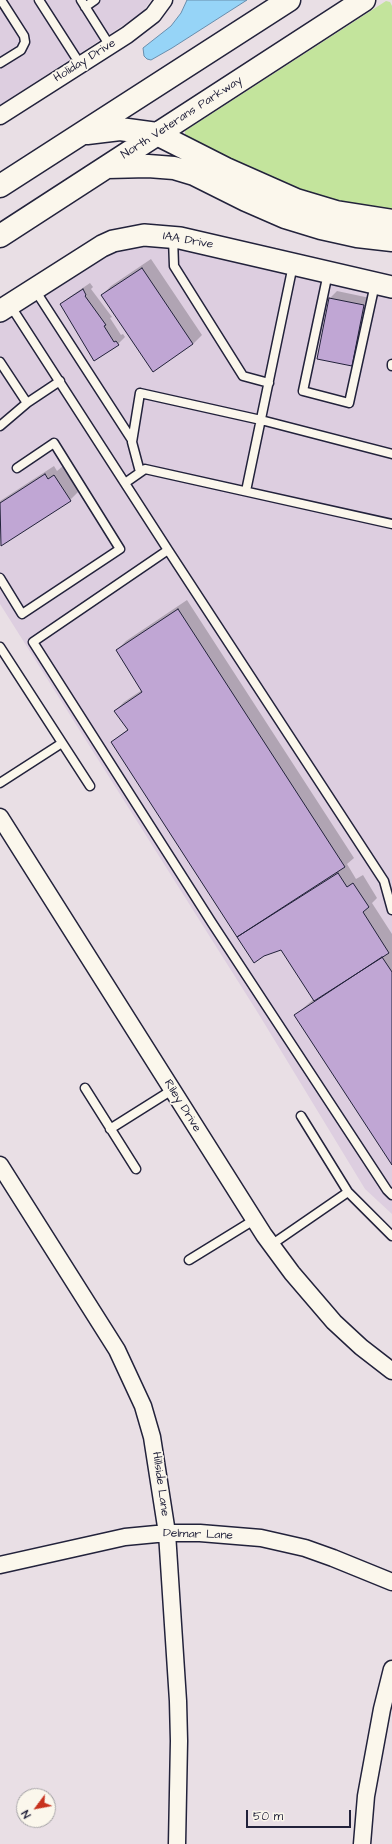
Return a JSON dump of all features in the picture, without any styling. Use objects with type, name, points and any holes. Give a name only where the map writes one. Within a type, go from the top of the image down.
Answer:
[{"type":"highway","points":[[0,186],[289,0]]},
{"type":"highway","name":"North Veterans Parkway","points":[[0,236],[364,0]]},
{"type":"highway","points":[[80,134],[120,129],[157,134],[226,169],[296,200],[336,212],[392,221]]},
{"type":"highway","points":[[106,167],[148,166],[174,168],[194,174],[246,200],[285,217],[321,228],[357,236],[392,240]]},
{"type":"street","name":"Holiday Drive","points":[[0,116],[110,46],[146,21],[157,11],[164,0]]},
{"type":"street","name":"IAA Drive","points":[[5,308],[90,253],[113,241],[144,235],[173,237],[384,285]]},
{"type":"street","name":"Riley Drive","points":[[0,817],[271,1245],[334,1322],[361,1348],[392,1371]]},
{"type":"street","name":"Hillside Lane","points":[[0,1165],[117,1350],[130,1375],[152,1437],[167,1533],[180,1741],[177,1844]]},
{"type":"street","name":"Delmar Lane","points":[[0,1564],[95,1542],[125,1537],[167,1533],[200,1533],[262,1538],[305,1548],[392,1582]]},
{"type":"street","points":[[362,1844],[366,1796],[382,1709],[392,1669]]},
{"type":"lane","points":[[0,63],[20,50],[25,42],[24,36],[1,0]]},
{"type":"lane","points":[[39,0],[80,64]]},
{"type":"lane","points":[[95,0],[83,3],[110,46]]},
{"type":"lane","points":[[173,237],[174,266],[242,376],[269,382]]},
{"type":"lane","points":[[246,491],[294,264]]},
{"type":"lane","points":[[328,272],[303,391],[349,403],[384,285]]},
{"type":"lane","points":[[34,289],[132,440],[140,472]]},
{"type":"lane","points":[[5,308],[60,381],[168,550],[384,881],[392,910]]},
{"type":"lane","points":[[0,362],[27,403]]},
{"type":"lane","points":[[0,426],[27,403],[60,381]]},
{"type":"lane","points":[[132,440],[140,393],[261,420],[392,454]]},
{"type":"lane","points":[[0,578],[22,614],[120,549],[54,443],[17,468]]},
{"type":"lane","points":[[125,482],[145,469],[392,524]]},
{"type":"lane","points":[[168,550],[33,642],[212,923],[382,1183],[392,1195]]},
{"type":"lane","points":[[0,647],[2,656],[90,786]]},
{"type":"lane","points":[[0,783],[62,743]]},
{"type":"lane","points":[[84,1088],[136,1169]]},
{"type":"lane","points":[[110,1129],[172,1090]]},
{"type":"lane","points":[[301,1116],[348,1192],[392,1236]]},
{"type":"lane","points":[[271,1245],[348,1192]]},
{"type":"lane","points":[[189,1260],[254,1220]]},
{"type":"shaded area","points":[[0,0],[151,0],[142,13],[0,105]]},
{"type":"shaded area","points":[[153,242],[392,295],[392,1214],[365,1189],[258,1013],[0,604],[0,321],[105,253]]},
{"type":"green space","points":[[386,1],[390,2],[392,6],[392,209],[352,204],[289,187],[257,173],[185,136],[185,131]]},
{"type":"water","points":[[187,0],[247,0],[172,48],[151,60],[147,59],[144,56],[143,48],[171,26],[181,13]]},
{"type":"building","points":[[142,268],[193,344],[153,372],[101,295]]},
{"type":"building","points":[[83,289],[86,295],[85,296],[106,325],[104,326],[114,342],[116,341],[119,345],[94,361],[60,304]]},
{"type":"building","points":[[329,298],[364,305],[352,366],[317,359]]},
{"type":"building","points":[[45,474],[48,479],[54,475],[71,501],[1,546],[0,503]]},
{"type":"building","points":[[178,609],[345,867],[237,937],[111,742],[128,730],[114,711],[142,692],[116,650]]},
{"type":"building","points":[[338,873],[347,887],[353,883],[369,907],[363,912],[389,953],[314,1001],[281,950],[264,956],[254,963],[237,937]]},
{"type":"building","points":[[382,957],[392,972],[392,1165],[294,1015]]}]
